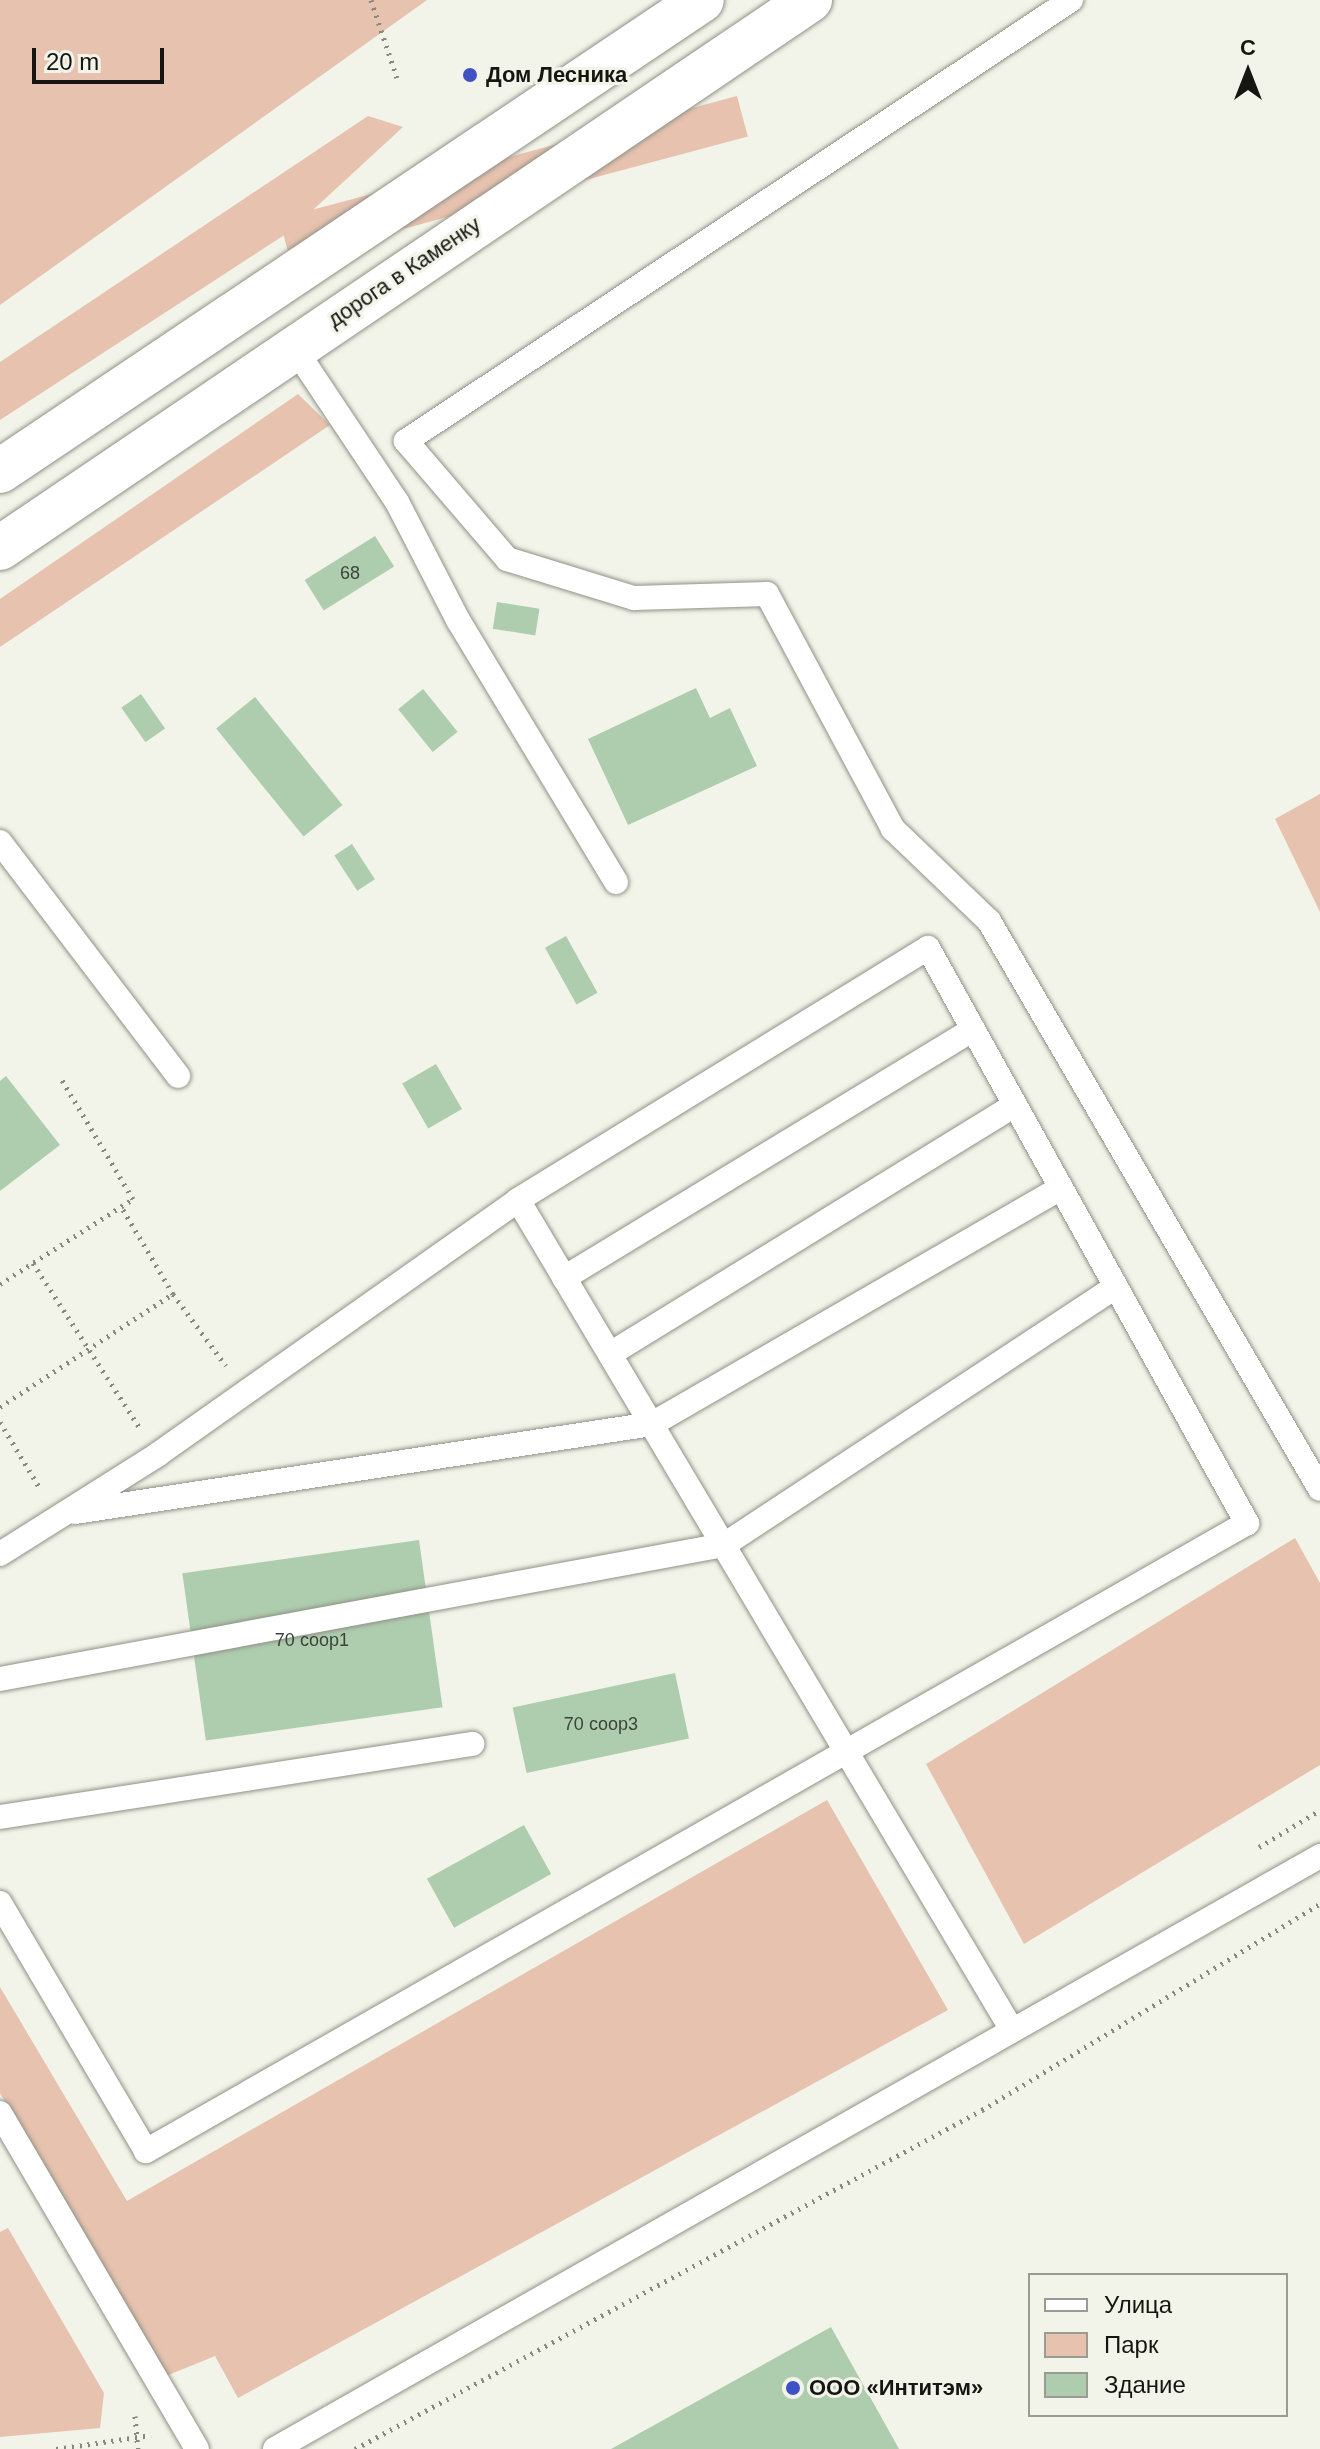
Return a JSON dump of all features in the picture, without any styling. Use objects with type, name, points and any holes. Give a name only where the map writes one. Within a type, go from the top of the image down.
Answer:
[{"type":"main road","points":[[0,471],[702,0]]},
{"type":"main road","name":"дорога в Каменку","points":[[0,548],[293,346],[810,0]]},
{"type":"lane","points":[[1071,0],[406,441],[507,559],[634,598],[767,594],[893,829],[989,921],[1320,1489]]},
{"type":"lane","points":[[293,346],[397,502],[458,620],[616,882]]},
{"type":"lane","points":[[0,842],[178,1076]]},
{"type":"lane","points":[[0,1554],[157,1455],[518,1200],[928,948],[1247,1523],[146,2151],[0,1903]]},
{"type":"lane","points":[[564,1278],[973,1029]]},
{"type":"lane","points":[[610,1354],[1015,1105]]},
{"type":"lane","points":[[69,1513],[652,1424],[1061,1188]]},
{"type":"lane","points":[[518,1200],[1012,2030]]},
{"type":"lane","points":[[0,1679],[724,1545],[1116,1287]]},
{"type":"lane","points":[[0,1817],[472,1744]]},
{"type":"lane","points":[[275,2449],[1320,1856]]},
{"type":"lane","points":[[0,2113],[197,2449]]},
{"type":"path","points":[[371,0],[397,78]]},
{"type":"path","points":[[0,1284],[133,1199],[62,1080]]},
{"type":"path","points":[[121,1206],[173,1294],[247,1391]]},
{"type":"path","points":[[33,1263],[157,1455]]},
{"type":"path","points":[[0,1407],[173,1294]]},
{"type":"path","points":[[0,1422],[41,1491],[69,1513]]},
{"type":"path","points":[[355,2449],[982,2110],[1320,1904]]},
{"type":"path","points":[[56,2449],[141,2442]]},
{"type":"green space","points":[[0,0],[427,0],[0,305]]},
{"type":"green space","points":[[737,96],[748,137],[290,259],[279,219]]},
{"type":"green space","points":[[368,116],[403,127],[289,232],[0,420],[0,362]]},
{"type":"green space","points":[[298,394],[330,425],[0,647],[0,599]]},
{"type":"green space","points":[[1320,794],[1320,912],[1275,819]]},
{"type":"green space","points":[[1295,1538],[1320,1583],[1320,1765],[1024,1944],[926,1764]]},
{"type":"green space","points":[[827,1800],[948,2010],[238,2398],[215,2356],[166,2376],[0,2093],[0,1987],[127,2201]]},
{"type":"green space","points":[[8,2228],[104,2393],[100,2428],[0,2437],[0,2232]]},
{"type":"building","points":[[375,536],[394,567],[324,611],[305,580]]},
{"type":"building","points":[[497,602],[539,609],[535,635],[493,629]]},
{"type":"building","points":[[696,688],[710,718],[730,708],[757,766],[628,825],[588,739]]},
{"type":"building","points":[[423,689],[458,732],[433,752],[398,709]]},
{"type":"building","points":[[141,694],[165,728],[145,742],[121,708]]},
{"type":"building","points":[[255,697],[342,805],[304,836],[216,728]]},
{"type":"building","points":[[352,844],[375,879],[357,891],[334,855]]},
{"type":"building","points":[[566,936],[598,993],[577,1004],[545,948]]},
{"type":"building","points":[[436,1064],[462,1109],[428,1129],[402,1084]]},
{"type":"building","points":[[6,1076],[60,1145],[0,1191],[0,1081]]},
{"type":"building","points":[[419,1540],[443,1707],[206,1741],[182,1573]]},
{"type":"building","points":[[675,1673],[689,1739],[527,1773],[513,1708]]},
{"type":"building","points":[[524,1825],[551,1874],[454,1928],[427,1879]]},
{"type":"building","name":"ООО «Интитэм»","points":[[831,2327],[899,2449],[611,2449]]},
{"type":"place","name":"Дом Лесника","points":[[470,75]]},
{"type":"place","name":"ООО «Интитэм»","points":[[793,2388]]}]
